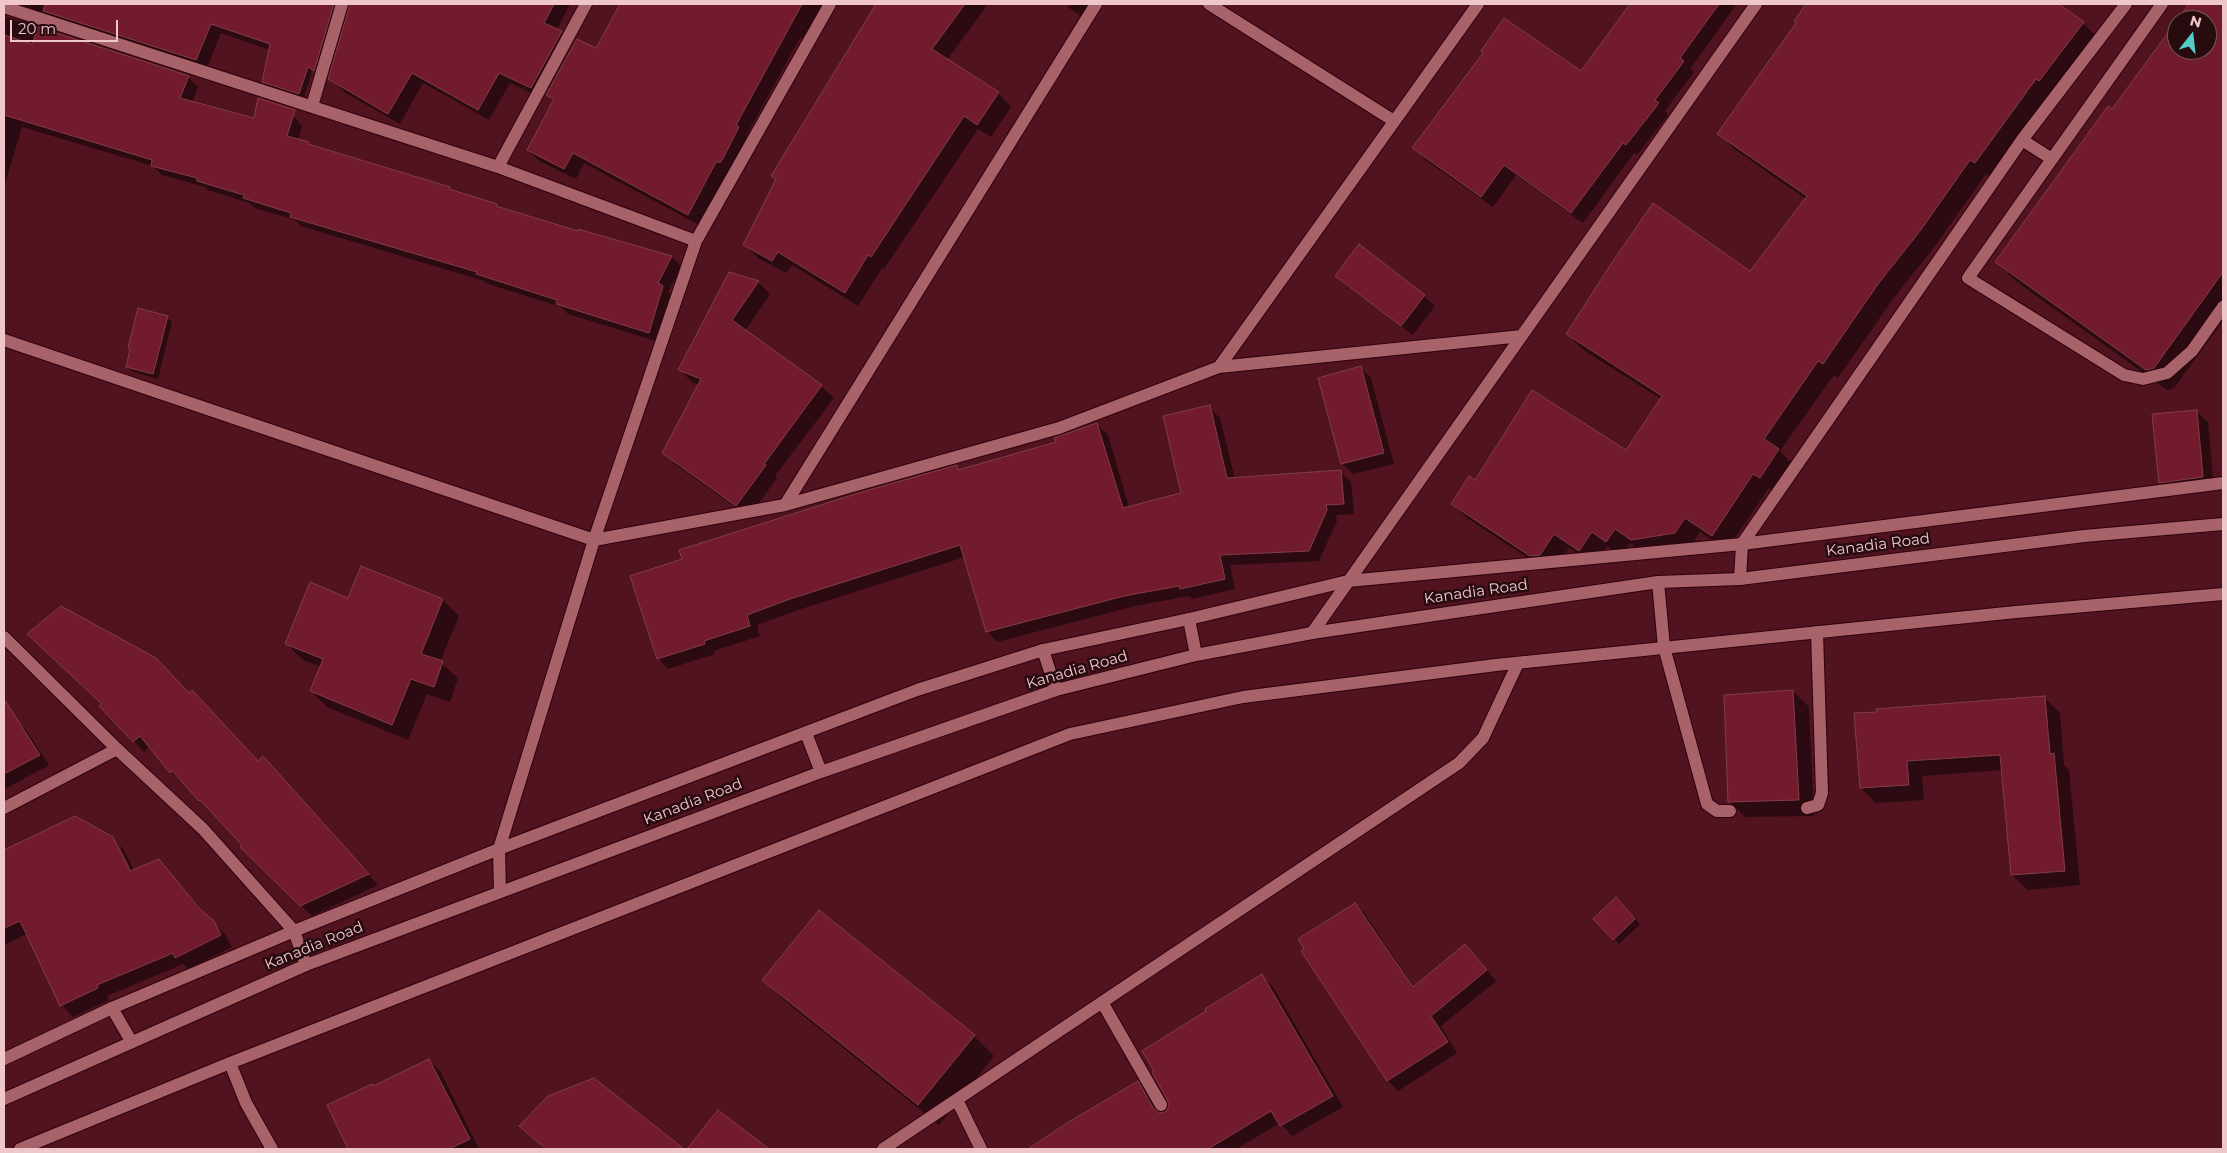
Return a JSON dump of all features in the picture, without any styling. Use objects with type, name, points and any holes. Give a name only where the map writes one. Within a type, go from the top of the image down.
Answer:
[{"type":"street","points":[[312,106],[342,4]]},
{"type":"street","points":[[498,167],[586,4]]},
{"type":"street","points":[[500,892],[499,849],[594,540],[696,241],[830,4]]},
{"type":"street","points":[[785,505],[1096,4]]},
{"type":"street","points":[[1209,4],[1394,121]]},
{"type":"street","points":[[1219,367],[1478,4]]},
{"type":"street","points":[[1312,633],[1756,4]]},
{"type":"street","points":[[1740,579],[1742,544],[2022,140],[2126,4]]},
{"type":"street","points":[[2162,4],[1968,278],[2124,375],[2143,379],[2167,373],[2186,356],[2223,307]]},
{"type":"street","points":[[4,7],[498,167],[696,241]]},
{"type":"street","points":[[2022,140],[2052,160]]},
{"type":"street","points":[[4,340],[594,540],[785,505],[1059,428],[1219,367],[1522,336]]},
{"type":"street","points":[[4,1058],[112,1008],[294,931],[499,849],[918,690],[1043,650],[1189,619],[1348,581],[1742,544],[2223,483]]},
{"type":"street","name":"Kanadia Road","points":[[4,1099],[131,1041],[306,965],[820,772],[1056,690],[1196,655],[1312,633],[1658,582],[1740,579],[2084,536],[2223,524]]},
{"type":"street","points":[[1658,582],[1664,647],[1707,804],[1717,811],[1730,811]]},
{"type":"street","points":[[20,1149],[230,1062],[1070,734],[1243,696],[1664,647],[2223,594]]},
{"type":"street","points":[[1189,619],[1196,655]]},
{"type":"street","points":[[1807,808],[1818,805],[1822,793],[1817,632]]},
{"type":"street","points":[[4,637],[117,749],[203,829],[294,931],[306,965]]},
{"type":"street","points":[[1043,650],[1056,690]]},
{"type":"street","points":[[883,1149],[1459,764],[1483,738],[1518,663]]},
{"type":"street","points":[[806,733],[820,772]]},
{"type":"street","points":[[4,808],[117,749]]},
{"type":"street","points":[[1102,1002],[1161,1105]]},
{"type":"street","points":[[112,1008],[131,1041]]},
{"type":"street","points":[[230,1062],[246,1103],[272,1149]]},
{"type":"street","points":[[957,1100],[981,1149]]},
{"type":"building","points":[[45,4],[334,4],[314,71],[308,67],[299,94],[262,82],[270,44],[211,24],[196,60],[43,11]]},
{"type":"building","points":[[350,4],[554,4],[544,23],[562,31],[531,88],[499,73],[478,110],[412,73],[388,114],[328,79]]},
{"type":"building","points":[[620,4],[802,4],[736,125],[739,127],[721,162],[716,162],[688,215],[573,153],[564,169],[527,150],[554,99],[546,95],[577,39],[596,48]]},
{"type":"building","points":[[876,4],[965,4],[932,49],[999,92],[977,125],[964,116],[871,257],[868,255],[845,293],[778,252],[772,261],[743,245],[776,179],[771,176]]},
{"type":"building","points":[[1630,4],[1719,4],[1680,58],[1684,61],[1655,100],[1659,103],[1626,145],[1623,143],[1571,213],[1504,165],[1481,197],[1412,148],[1483,53],[1481,51],[1504,18],[1581,71]]},
{"type":"building","points":[[1806,4],[2059,4],[2084,22],[2039,81],[2036,79],[1975,163],[1970,160],[1920,231],[1878,284],[1823,364],[1818,361],[1764,439],[1779,449],[1760,478],[1753,474],[1712,536],[1685,518],[1675,533],[1631,540],[1615,529],[1606,542],[1592,532],[1579,551],[1554,534],[1540,555],[1530,556],[1451,504],[1469,476],[1475,480],[1532,390],[1626,450],[1662,396],[1566,334],[1653,203],[1750,271],[1807,196],[1717,134],[1796,23],[1794,21]]},
{"type":"building","points":[[2189,4],[2223,4],[2223,272],[2154,368],[2146,370],[1995,262],[2108,106],[2112,109],[2167,34],[2167,60],[2217,60],[2217,10],[2184,10]]},
{"type":"building","points":[[38,27],[189,76],[180,98],[254,118],[258,98],[295,110],[287,136],[450,187],[449,189],[497,204],[496,206],[578,231],[578,229],[672,256],[658,283],[663,286],[649,333],[556,304],[557,300],[476,274],[477,272],[290,217],[291,213],[243,198],[244,195],[197,181],[197,178],[151,166],[152,160],[4,115],[4,35],[32,44]]},
{"type":"building","points":[[1359,244],[1425,295],[1401,326],[1335,276]]},
{"type":"building","points":[[729,272],[759,281],[732,320],[822,385],[764,464],[766,465],[736,506],[662,453],[701,379],[678,370]]},
{"type":"building","points":[[138,308],[168,316],[153,374],[126,367],[130,349],[128,348]]},
{"type":"building","points":[[1361,366],[1384,453],[1341,464],[1318,378]]},
{"type":"building","points":[[1210,405],[1227,478],[1341,470],[1344,504],[1326,505],[1327,510],[1309,551],[1220,555],[1225,579],[1180,589],[1179,586],[1124,596],[986,632],[960,545],[790,599],[747,615],[750,626],[704,641],[705,644],[657,659],[630,576],[682,559],[679,550],[862,492],[957,465],[958,470],[1056,442],[1054,438],[1097,423],[1123,508],[1181,493],[1163,416]]},
{"type":"building","points":[[2197,410],[2203,477],[2159,483],[2152,414]]},
{"type":"building","points":[[361,566],[443,599],[421,654],[443,661],[434,687],[411,679],[392,725],[310,691],[323,659],[285,644],[310,582],[348,598]]},
{"type":"building","points":[[61,606],[156,658],[189,693],[192,690],[258,761],[263,756],[369,874],[300,906],[240,847],[242,845],[172,771],[170,773],[140,736],[133,742],[99,706],[102,704],[27,634]]},
{"type":"building","points":[[1793,690],[1799,800],[1728,802],[1724,695]]},
{"type":"building","points":[[2045,696],[2050,754],[2054,753],[2065,871],[2011,875],[2000,755],[1907,761],[1909,785],[1860,788],[1854,713],[1877,712],[1876,709]]},
{"type":"building","points":[[4,699],[40,755],[4,774]]},
{"type":"building","points":[[75,816],[113,837],[130,871],[159,859],[199,908],[214,921],[221,935],[175,958],[173,953],[97,985],[98,988],[60,1006],[20,921],[4,928],[4,850]]},
{"type":"building","points":[[1616,897],[1635,919],[1613,940],[1593,919]]},
{"type":"building","points":[[1355,903],[1413,987],[1465,944],[1487,970],[1431,1016],[1448,1042],[1387,1081],[1301,951],[1304,949],[1298,939]]},
{"type":"building","points":[[819,910],[975,1035],[918,1105],[762,980]]},
{"type":"building","points":[[1262,974],[1333,1096],[1280,1126],[1271,1111],[1208,1149],[1028,1149],[1067,1123],[1138,1081],[1154,1109],[1160,1113],[1165,1112],[1168,1109],[1168,1101],[1142,1051]]},
{"type":"building","points":[[429,1059],[470,1139],[449,1149],[348,1149],[327,1105],[372,1084],[373,1086]]},
{"type":"building","points":[[594,1078],[684,1149],[546,1149],[519,1126],[548,1096]]},
{"type":"building","points":[[718,1110],[769,1149],[687,1149]]}]
